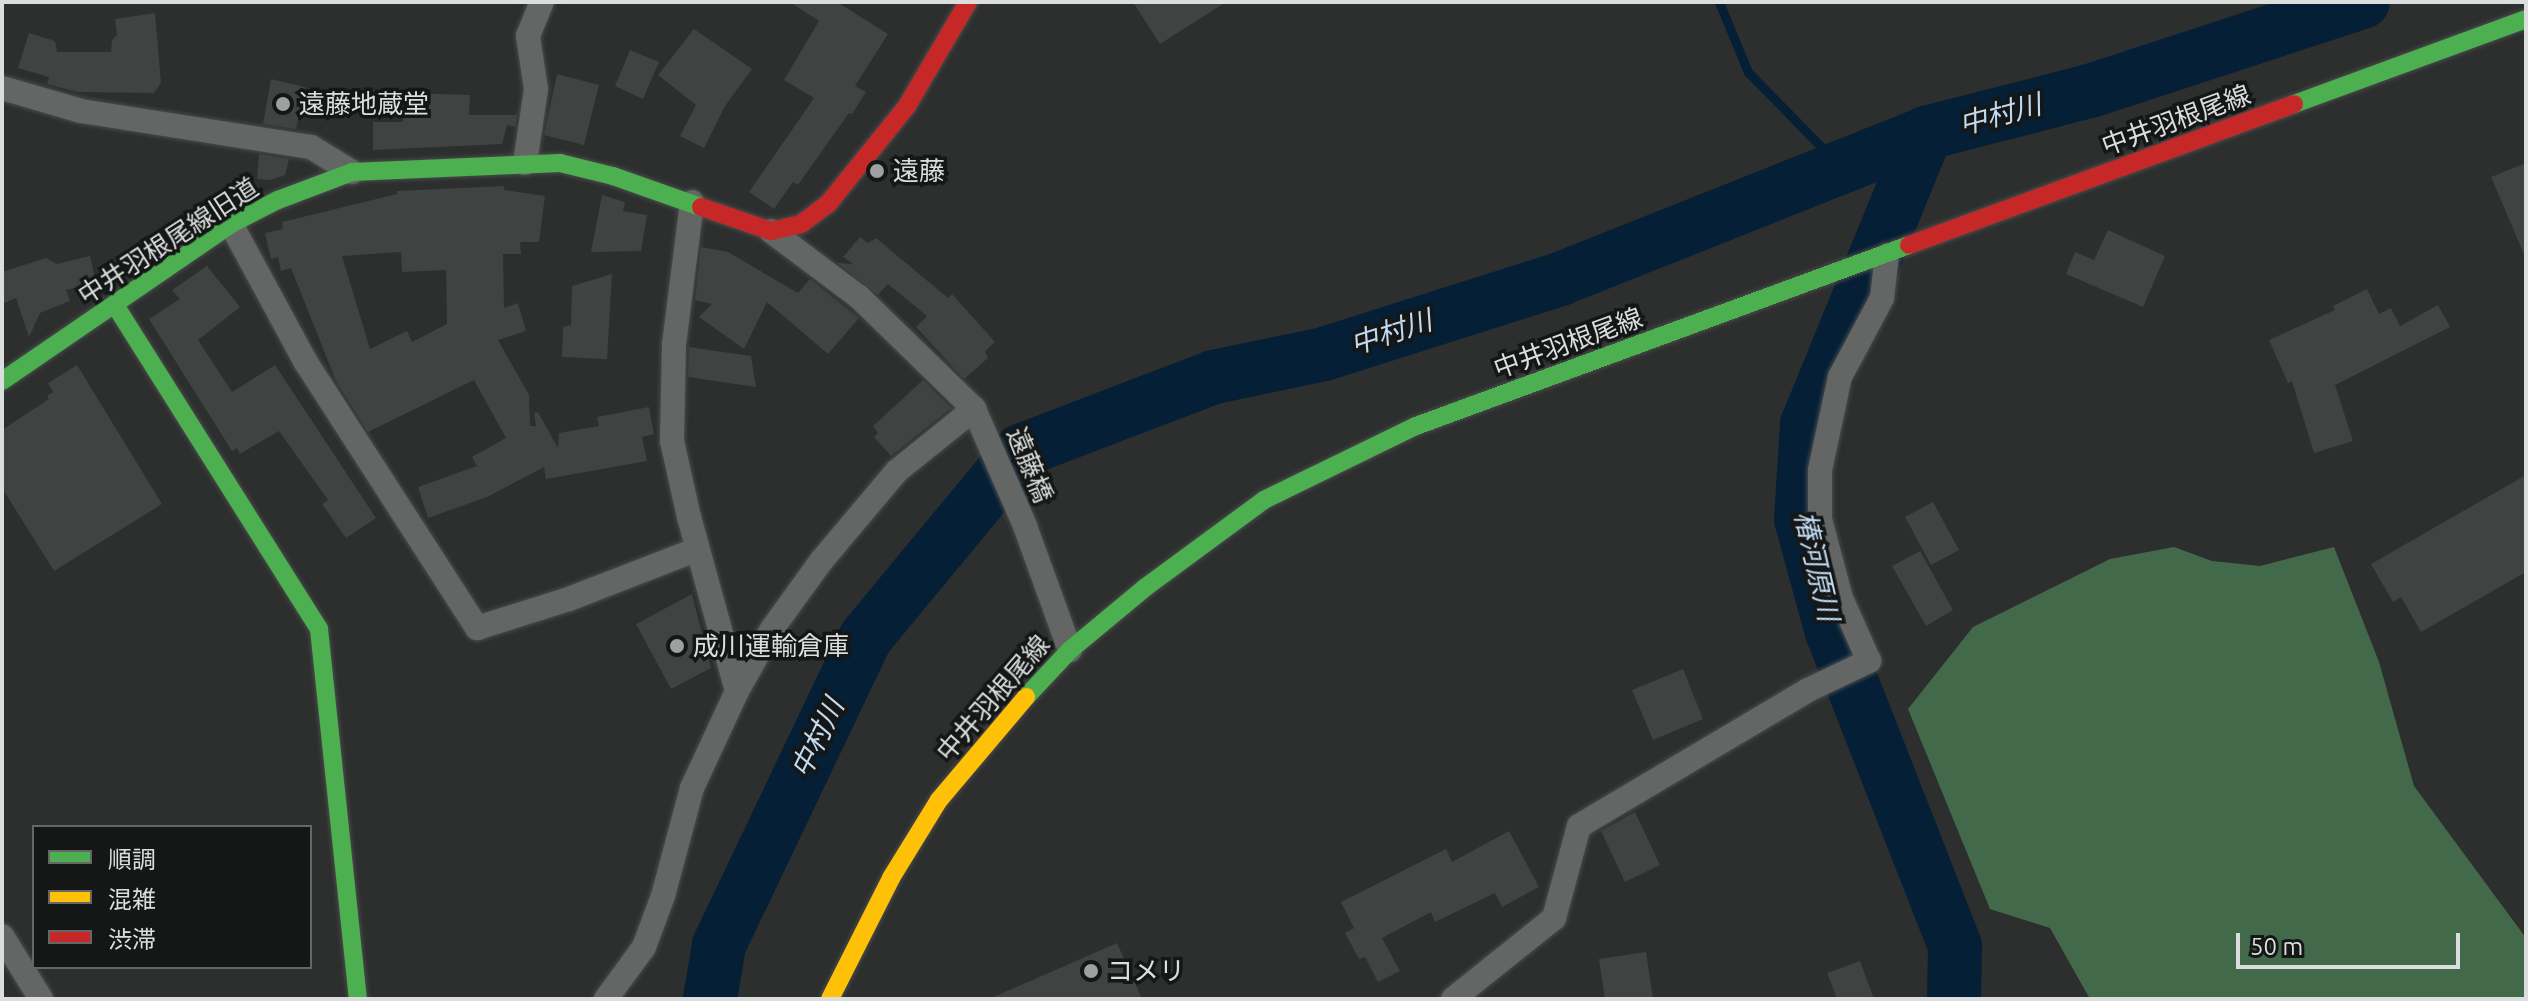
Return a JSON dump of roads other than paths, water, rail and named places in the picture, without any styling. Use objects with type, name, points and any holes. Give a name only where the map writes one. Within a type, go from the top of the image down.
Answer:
[{"type":"main road","points":[[771,231],[801,224],[828,204],[907,106],[968,2]]},
{"type":"main road","name":"中井羽根尾線","points":[[830,999],[891,878],[939,800],[1001,724],[1070,650],[1146,587],[1264,500],[1416,426],[2526,19]]},
{"type":"main road","name":"中井羽根尾線旧道","points":[[2,381],[231,224],[278,200],[352,172],[560,163],[613,176],[771,231]]},
{"type":"main road","points":[[115,305],[319,629],[358,999]]},
{"type":"street","points":[[525,163],[536,89],[528,36],[542,2]]},
{"type":"street","points":[[2,88],[81,111],[311,147],[352,172]]},
{"type":"street","points":[[692,202],[674,344],[672,441],[737,691]]},
{"type":"street","points":[[231,224],[305,361],[477,628],[569,599],[698,549]]},
{"type":"street","points":[[606,999],[644,947],[663,896],[692,788],[737,691],[772,629],[822,560],[897,471],[979,417],[859,297],[771,231]]},
{"type":"street","points":[[1453,999],[1554,918],[1579,826],[1808,690],[1869,661],[1841,598],[1820,519],[1820,470],[1840,377],[1882,298],[1887,255]]},
{"type":"street","name":"遠藤橋","points":[[979,417],[1025,526],[1070,650]]},
{"type":"street","points":[[2,936],[41,999]]},
{"type":"waterway","points":[[1719,2],[1748,72],[1841,167]]},
{"type":"waterway","name":"中村川","points":[[710,999],[719,945],[866,637],[1020,451],[1214,377],[1324,354],[1560,279],[1926,133],[2090,91],[2363,2]]},
{"type":"waterway","name":"椿河原川","points":[[1926,133],[1807,424],[1801,519],[1832,632],[1955,946],[1954,999]]},
{"type":"place","name":"遠藤地蔵堂","points":[[283,104]]},
{"type":"place","name":"遠藤","points":[[877,171]]},
{"type":"place","name":"成川運輸倉庫","points":[[677,646]]},
{"type":"place","name":"コメリ","points":[[1091,971]]}]
